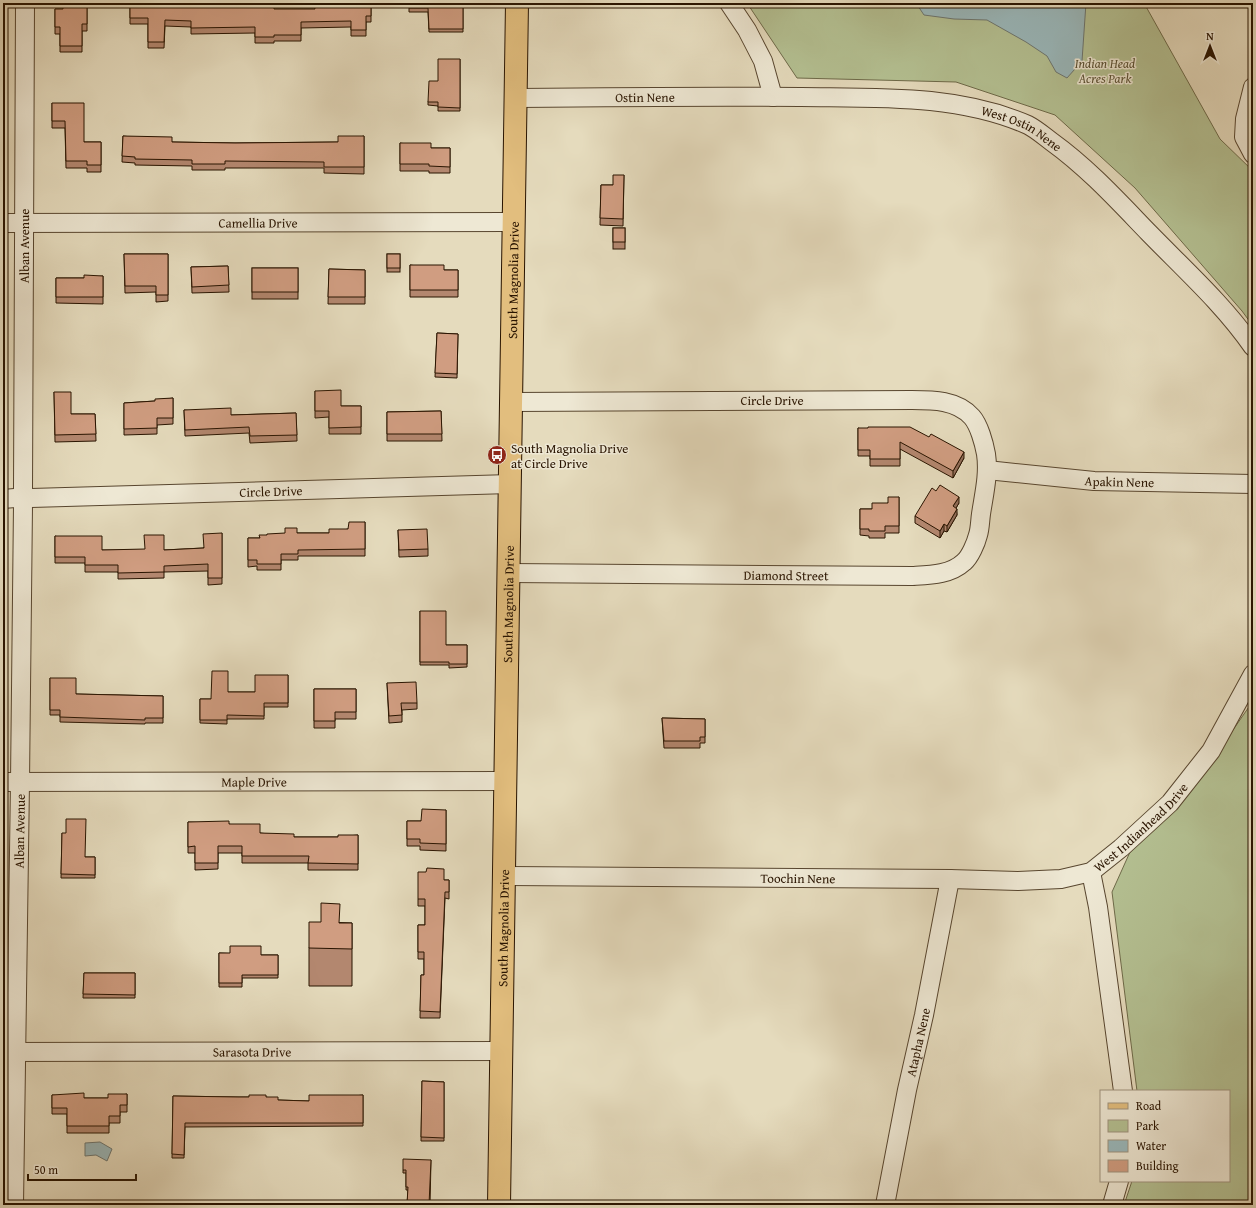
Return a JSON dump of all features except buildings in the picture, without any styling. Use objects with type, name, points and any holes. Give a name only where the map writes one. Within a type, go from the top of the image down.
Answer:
[{"type":"main road","name":"South Magnolia Drive","points":[[499,1205],[517,98],[517,3]]},
{"type":"street","name":"Alban Avenue","points":[[14,1205],[10,1052],[12,782],[25,223],[25,3]]},
{"type":"street","points":[[729,3],[747,30],[763,61],[773,97]]},
{"type":"street","points":[[1253,87],[1245,119],[1244,131],[1244,138],[1253,154]]},
{"type":"street","name":"Ostin Nene","points":[[517,98],[773,97]]},
{"type":"street","name":"West Ostin Nene","points":[[773,97],[912,99],[947,103],[990,111],[1030,126],[1061,148],[1102,184],[1236,324],[1253,347]]},
{"type":"street","name":"Camellia Drive","points":[[3,223],[514,222]]},
{"type":"street","name":"Circle Drive","points":[[512,402],[938,401],[960,407],[972,417],[982,437],[986,454],[987,470]]},
{"type":"street","name":"Apakin Nene","points":[[987,470],[1094,481],[1253,484]]},
{"type":"street","name":"Diamond Street","points":[[509,573],[935,575],[950,570],[965,562],[970,553],[978,536],[987,470]]},
{"type":"street","name":"Circle Drive","points":[[19,498],[511,484]]},
{"type":"street","name":"West Indianhead Drive","points":[[1123,1090],[1099,914],[1091,872],[1121,848],[1170,803],[1211,751],[1253,674]]},
{"type":"street","name":"Maple Drive","points":[[12,782],[505,781]]},
{"type":"street","name":"Toochin Nene","points":[[504,876],[950,879],[1018,881],[1061,879],[1091,872]]},
{"type":"street","name":"Atapha Nene","points":[[885,1205],[950,879]]},
{"type":"street","name":"Sarasota Drive","points":[[10,1052],[502,1051]]},
{"type":"street","points":[[1112,1205],[1119,1182]]},
{"type":"green space","name":"Indian Head Acres Park","points":[[747,3],[1144,3],[1220,139],[1253,171],[1253,326],[1242,311],[1135,188],[1055,115],[956,82],[797,78]]},
{"type":"green space","points":[[1253,701],[1253,1205],[1124,1205],[1132,1182],[1230,1182],[1230,1090],[1137,1090],[1112,892],[1130,852],[1199,779]]},
{"type":"water","points":[[916,3],[1086,3],[1082,61],[1067,78],[1056,72],[1047,56],[1026,42],[987,20],[954,19],[924,15]]},
{"type":"water","points":[[100,1142],[112,1149],[107,1161],[96,1155],[85,1156],[85,1143]]},
{"type":"place","name":"South Magnolia Drive at Circle Drive","points":[[497,455]]}]
